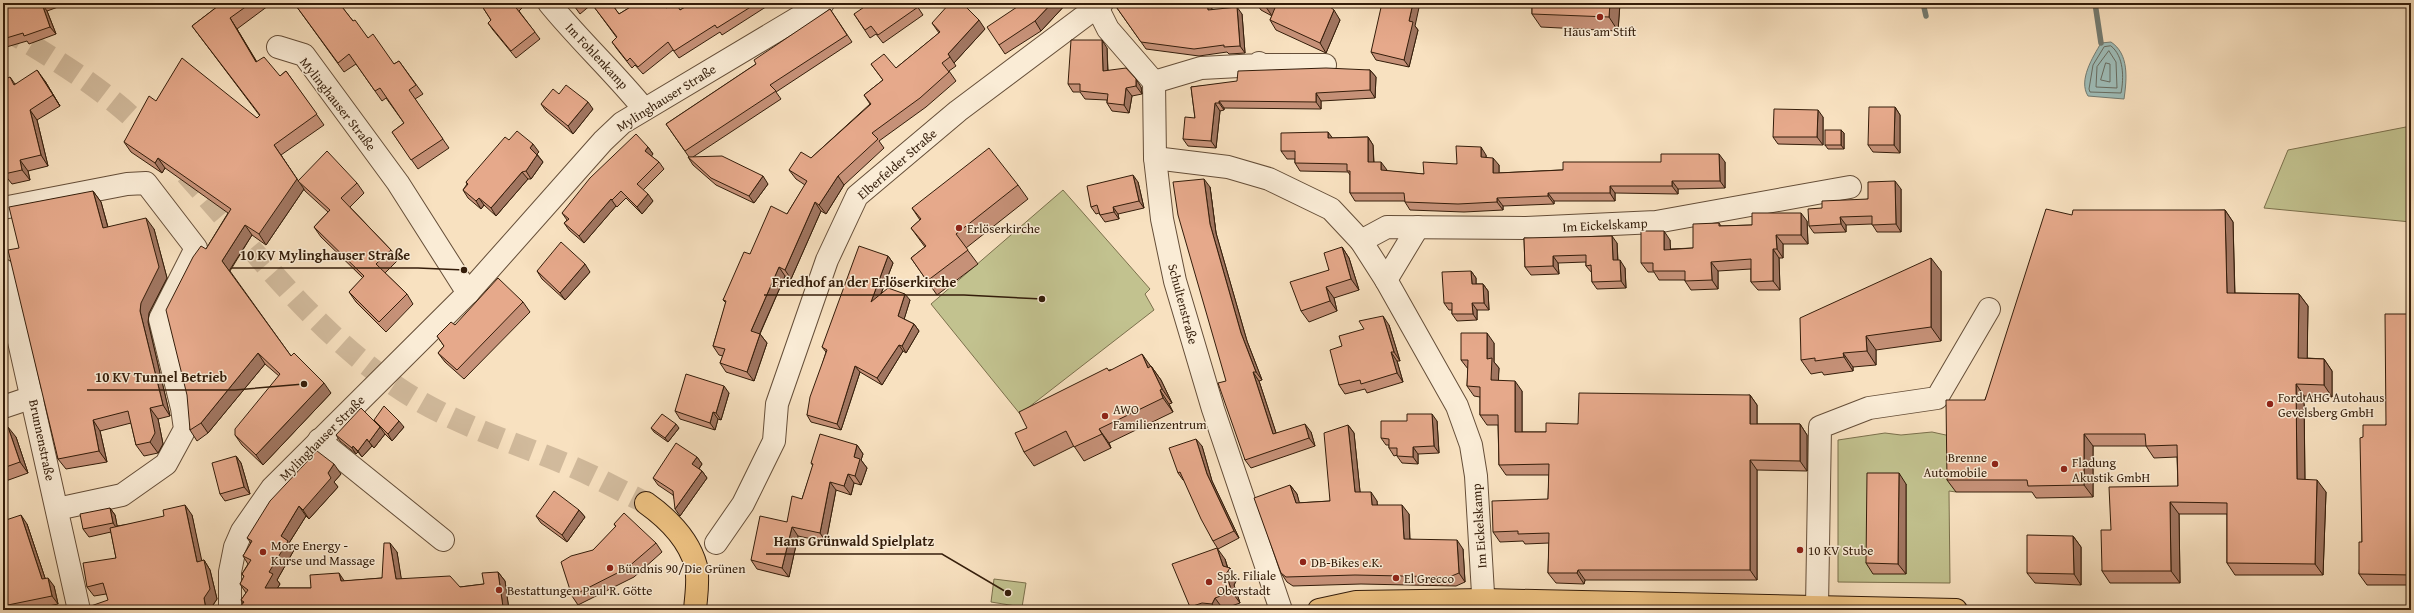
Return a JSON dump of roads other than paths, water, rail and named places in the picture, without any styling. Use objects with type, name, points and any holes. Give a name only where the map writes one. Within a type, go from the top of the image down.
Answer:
[{"type":"main road","points":[[646,503],[669,523],[688,550],[696,566],[695,610]]},
{"type":"main road","points":[[1319,610],[1356,602],[1484,605],[1817,607],[1956,610]]},
{"type":"street","name":"Im Fohlenkamp","points":[[549,3],[569,28],[619,78],[644,109]]},
{"type":"street","name":"Mylinghauser Straße","points":[[230,610],[230,572],[235,547],[242,531],[272,488],[468,293],[603,141],[622,122],[823,3]]},
{"type":"street","points":[[1099,5],[1108,29],[1154,82],[1201,68],[1259,64],[1325,65]]},
{"type":"street","name":"Elberfelder Straße","points":[[716,543],[743,504],[774,441],[778,404],[827,260],[857,196],[958,111],[1099,5]]},
{"type":"street","name":"Mylinghauser Straße","points":[[278,47],[304,55],[398,183],[468,293]]},
{"type":"street","name":"Schultenstraße","points":[[1154,82],[1156,158],[1162,219],[1175,281],[1213,409],[1280,610]]},
{"type":"street","name":"Im Eickelskamp","points":[[1156,158],[1228,167],[1269,179],[1331,209],[1361,241],[1386,280],[1457,406],[1471,445],[1476,476],[1484,605]]},
{"type":"street","points":[[3,208],[127,184],[146,183],[196,248],[160,319],[182,408],[184,429],[166,464],[122,495],[58,509]]},
{"type":"street","name":"Im Eickelskamp","points":[[1361,241],[1387,227],[1526,228],[1656,222],[1850,187]]},
{"type":"street","points":[[1386,280],[1418,227]]},
{"type":"street","name":"Brunnenstraße","points":[[3,270],[33,397],[79,610]]},
{"type":"street","points":[[1817,607],[1820,427],[1869,408],[1937,398],[1989,310]]},
{"type":"street","points":[[3,407],[33,397]]},
{"type":"street","points":[[319,440],[444,540]]},
{"type":"water","points":[[2111,42],[2117,47],[2124,60],[2126,83],[2124,99],[2088,96],[2085,90],[2085,83],[2088,69],[2101,43]]},
{"type":"waterway","points":[[1923,3],[1926,16]]},
{"type":"waterway","points":[[2095,3],[2101,43]]},
{"type":"tunnel","points":[[3,28],[64,65],[103,93],[122,108],[156,141]]},
{"type":"tunnel","points":[[186,174],[260,259],[311,314],[366,364],[397,387],[439,412],[483,432],[573,467],[646,503]]},
{"type":"place","name":"Haus am Stift","points":[[1600,17]]},
{"type":"place","name":"Erlöserkirche","points":[[959,228]]},
{"type":"place","name":"10 KV Mylinghauser Straße","points":[[464,270]]},
{"type":"place","name":"Friedhof an der Erlöserkirche","points":[[1042,299]]},
{"type":"place","name":"10 KV Tunnel Betrieb","points":[[304,384]]},
{"type":"place","name":"Ford AHG Autohaus Gevelsberg GmbH","points":[[2270,404]]},
{"type":"place","name":"AWO Familienzentrum","points":[[1105,416]]},
{"type":"place","name":"Brenne Automobile","points":[[1995,464]]},
{"type":"place","name":"Fladung Akustik GmbH","points":[[2064,469]]},
{"type":"place","name":"10 KV Stube","points":[[1800,550]]},
{"type":"place","name":"More Energy - Kurse und Massage","points":[[263,552]]},
{"type":"place","name":"DB-Bikes e.K.","points":[[1303,562]]},
{"type":"place","name":"Bündnis 90/Die Grünen","points":[[610,568]]},
{"type":"place","name":"El Grecco","points":[[1396,578]]},
{"type":"place","name":"Spk. Filiale Oberstadt","points":[[1209,582]]},
{"type":"place","name":"Bestattungen Paul R. Götte","points":[[499,590]]},
{"type":"place","name":"Hans Grünwald Spielplatz","points":[[1008,593]]}]
